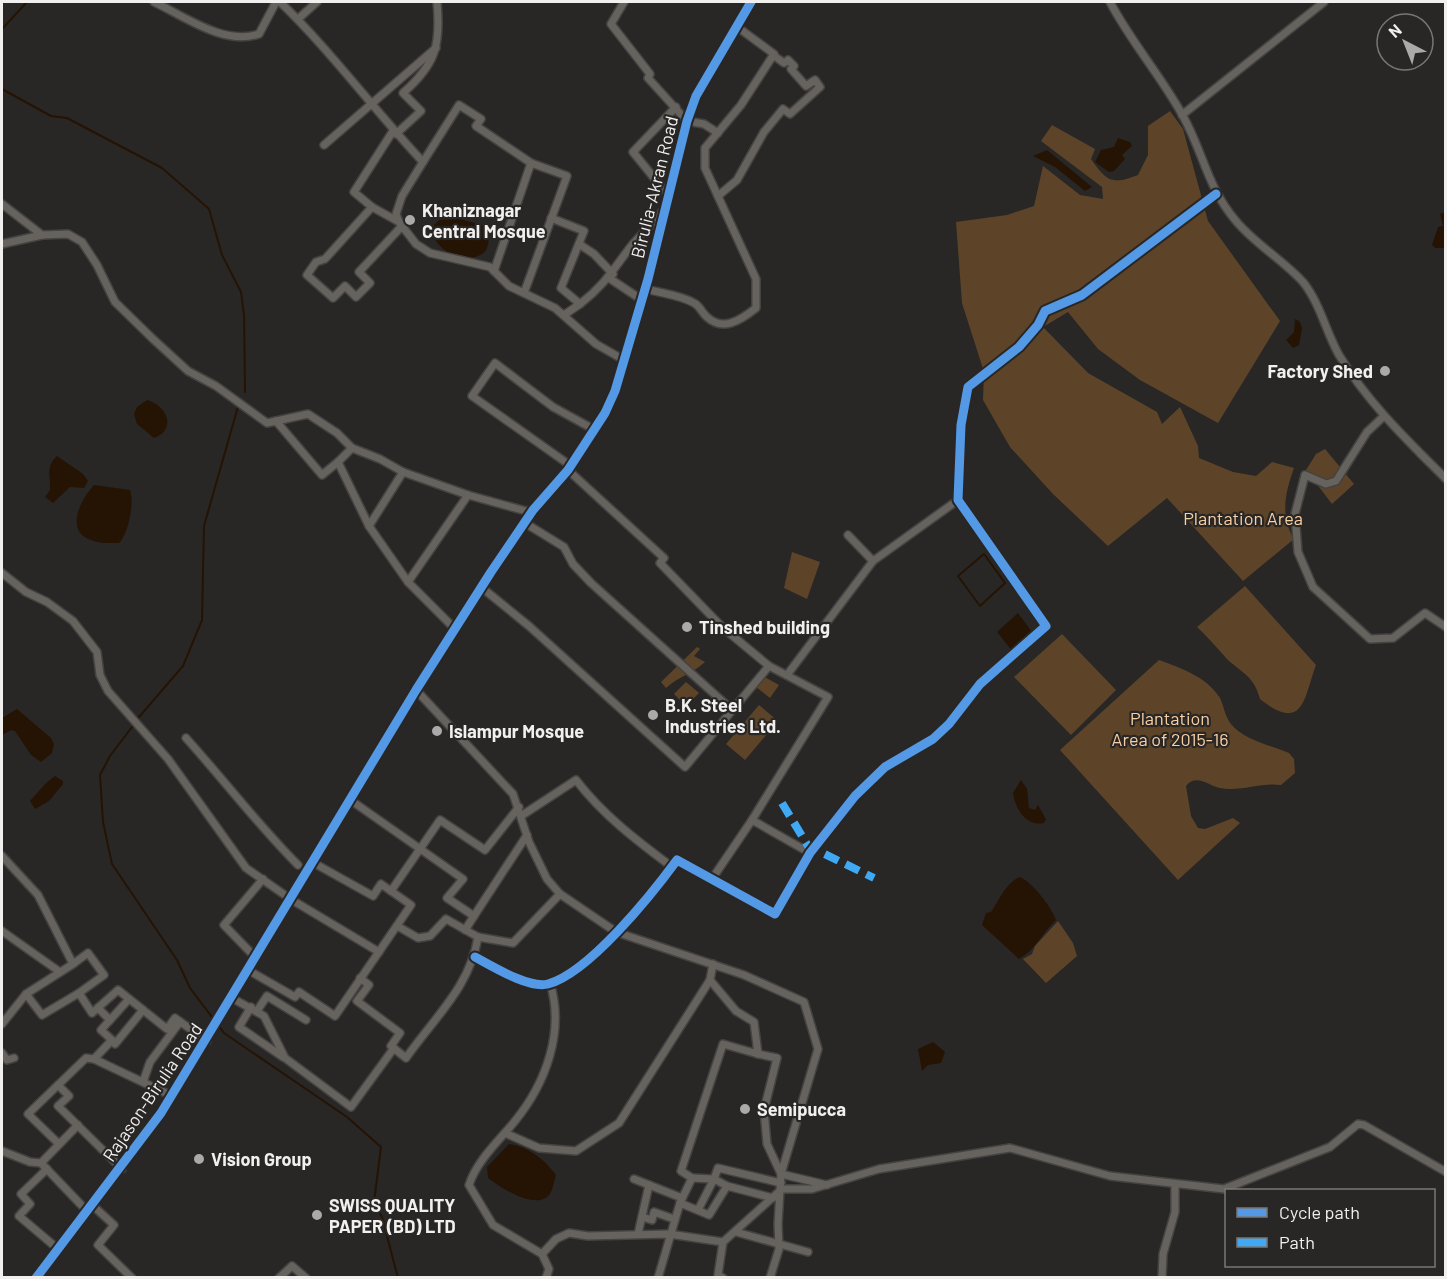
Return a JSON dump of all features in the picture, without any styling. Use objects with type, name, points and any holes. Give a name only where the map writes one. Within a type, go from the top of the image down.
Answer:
[{"type":"street","points":[[160,3],[199,24],[245,39],[259,34],[278,2],[298,19],[370,105],[423,162]]},
{"type":"street","points":[[298,19],[316,2]]},
{"type":"street","points":[[400,224],[372,207],[354,192],[395,133],[421,111],[403,93],[420,78],[435,56],[437,2]]},
{"type":"street","points":[[624,2],[611,24],[650,74],[648,78],[687,121],[704,124],[717,133]]},
{"type":"street","name":"Birulia-Akran Road","points":[[455,630],[481,587],[534,510],[569,468],[596,430],[615,391],[645,289],[687,121],[696,96],[751,2]]},
{"type":"street","points":[[1110,2],[1127,34],[1166,86],[1182,115],[1216,194],[1236,221],[1303,283],[1339,355],[1384,416],[1446,479]]},
{"type":"street","points":[[1182,115],[1324,2]]},
{"type":"street","points":[[718,196],[737,180],[764,132],[783,109],[790,114],[820,87],[815,80],[806,86],[791,69],[794,66],[788,60],[784,63],[736,26]]},
{"type":"street","points":[[324,145],[436,48]]},
{"type":"street","points":[[645,289],[697,304],[713,322],[728,325],[742,320],[756,308],[756,279],[705,168],[705,148],[741,105],[773,55]]},
{"type":"street","points":[[524,293],[567,176],[531,164],[476,126],[481,119],[459,105],[402,196],[396,214],[400,224],[416,244],[430,253],[490,267],[509,286],[524,293],[550,304],[596,344],[624,360]]},
{"type":"street","points":[[668,195],[633,152],[676,107]]},
{"type":"street","points":[[494,271],[531,164]]},
{"type":"street","points":[[475,957],[513,977],[550,983],[574,971],[616,932],[649,898],[677,860],[775,914],[810,853],[855,796],[885,767],[933,739],[950,724],[980,684],[1046,626],[958,501],[961,426],[968,387],[1018,347],[1038,325],[1045,311],[1082,295],[1216,194]]},
{"type":"street","points":[[2,204],[42,235]]},
{"type":"street","points":[[564,315],[611,276],[665,206]]},
{"type":"street","points":[[372,207],[325,259],[316,261],[307,275],[333,298],[345,286],[356,297],[370,283],[359,272],[400,224]]},
{"type":"street","points":[[551,218],[584,231],[561,288],[580,304]]},
{"type":"street","points":[[2,244],[42,235],[68,234],[82,242],[97,265],[115,302],[188,371],[216,386],[267,423],[308,414],[332,429],[352,448],[380,459],[402,472],[526,512],[534,510]]},
{"type":"street","points":[[579,244],[605,264],[611,276],[642,300]]},
{"type":"street","points":[[605,264],[623,258]]},
{"type":"street","points":[[596,430],[553,408],[495,363],[472,396],[569,468],[664,558],[660,563],[722,627],[769,666],[828,697],[752,820],[712,879]]},
{"type":"street","points":[[1384,416],[1367,432],[1336,481],[1326,484],[1305,476],[1295,514],[1298,552],[1313,587],[1370,639],[1393,638],[1425,613],[1446,627]]},
{"type":"street","points":[[276,421],[322,475],[352,448]]},
{"type":"street","points":[[338,462],[369,526],[408,582],[455,630]]},
{"type":"street","points":[[369,526],[402,472]]},
{"type":"street","points":[[408,582],[468,495]]},
{"type":"street","points":[[787,675],[873,561],[958,501]]},
{"type":"street","points":[[525,523],[564,547],[573,564],[591,583],[731,709]]},
{"type":"street","points":[[848,535],[873,561]]},
{"type":"street","points":[[2,573],[26,592],[47,602],[73,621],[97,652],[100,675],[108,691],[168,759],[246,868],[292,900],[379,952]]},
{"type":"street","points":[[481,587],[529,626],[685,767],[769,666]]},
{"type":"street","name":"Rajason-Birulia Road","points":[[36,1278],[122,1169],[172,1096],[292,900],[349,799],[455,630]]},
{"type":"street","points":[[416,690],[513,794],[527,835],[547,879],[560,894],[616,932],[713,964],[804,1002],[818,1049],[781,1174]]},
{"type":"street","points":[[186,738],[226,783],[258,825],[298,866]]},
{"type":"street","points":[[521,816],[576,780],[595,804],[622,830],[672,867]]},
{"type":"street","points":[[349,799],[421,847],[463,879],[447,898],[474,916]]},
{"type":"street","points":[[391,891],[440,820],[485,850],[519,807]]},
{"type":"street","points":[[752,820],[810,853]]},
{"type":"street","points":[[465,930],[527,835]]},
{"type":"street","points":[[2,856],[38,895],[73,964]]},
{"type":"street","points":[[248,970],[295,997],[299,992],[335,1016],[360,978],[399,927],[411,905],[381,885],[373,896],[312,862]]},
{"type":"street","points":[[256,958],[224,925],[263,879]]},
{"type":"street","points":[[399,927],[418,938],[430,936],[446,919],[478,937],[513,943],[560,894]]},
{"type":"street","points":[[2,931],[60,972]]},
{"type":"street","points":[[360,978],[369,985],[357,1001],[400,1033],[391,1046],[406,1058],[460,988],[475,957],[478,937]]},
{"type":"street","points":[[2,1024],[26,994],[88,953],[104,975],[42,1015],[26,994]]},
{"type":"street","points":[[505,1133],[539,1148],[576,1151],[619,1123],[710,980],[713,964]]},
{"type":"street","points":[[710,980],[736,1011],[754,1023],[758,1054]]},
{"type":"street","points":[[546,1278],[549,1269],[542,1254],[493,1225],[469,1185],[473,1174],[539,1086],[552,1047],[556,1024],[556,1001],[550,983]]},
{"type":"street","points":[[78,993],[92,1013],[118,990],[167,1029],[175,1018],[207,1041]]},
{"type":"street","points":[[306,1020],[267,996],[239,1027],[351,1107],[394,1048]]},
{"type":"street","points":[[232,998],[264,1016],[285,1058]]},
{"type":"street","points":[[129,999],[101,1030],[115,1044],[143,1010]]},
{"type":"street","points":[[98,1008],[110,1020]]},
{"type":"street","points":[[143,1083],[150,1062],[180,1022]]},
{"type":"street","points":[[94,1059],[112,1040]]},
{"type":"street","points":[[770,1278],[779,1244],[777,1224],[782,1186],[781,1174],[767,1144],[765,1110],[777,1058],[723,1044],[681,1171],[692,1178],[714,1179],[727,1186],[773,1198]]},
{"type":"street","points":[[2,1053],[7,1060],[14,1058]]},
{"type":"street","points":[[59,1144],[28,1114],[86,1058],[94,1059],[172,1096]]},
{"type":"street","points":[[58,1084],[69,1096],[58,1106],[122,1169]]},
{"type":"street","points":[[698,1210],[718,1168],[782,1186],[812,1189],[879,1169],[1010,1148],[1110,1176],[1224,1189],[1330,1147],[1358,1124],[1364,1125],[1446,1172]]},
{"type":"street","points":[[41,1163],[78,1125]]},
{"type":"street","points":[[2,1151],[30,1162],[41,1163],[89,1208],[114,1225],[98,1245],[132,1278]]},
{"type":"street","points":[[47,1169],[21,1194],[30,1204],[19,1216],[57,1249]]},
{"type":"street","points":[[781,1174],[827,1185]]},
{"type":"street","points":[[657,1278],[669,1234],[681,1200],[692,1178]]},
{"type":"street","points":[[634,1179],[709,1215],[727,1186]]},
{"type":"street","points":[[1162,1278],[1163,1254],[1175,1212],[1175,1184]]},
{"type":"street","points":[[638,1234],[648,1185]]},
{"type":"street","points":[[719,1277],[723,1242],[773,1198],[782,1186]]},
{"type":"street","points":[[642,1217],[652,1220],[654,1212],[674,1220]]},
{"type":"street","points":[[736,1232],[808,1252]]},
{"type":"street","points":[[542,1254],[556,1239],[569,1233],[588,1236],[669,1234],[723,1242]]},
{"type":"street","points":[[279,1278],[292,1266],[306,1278]]},
{"type":"green space","name":"Plantation Area","points":[[1170,111],[1183,129],[1208,221],[1280,321],[1218,423],[1140,380],[1098,349],[1068,312],[1043,327],[1088,373],[1157,412],[1162,424],[1180,407],[1198,446],[1199,458],[1233,472],[1256,476],[1272,462],[1294,468],[1288,486],[1285,513],[1294,539],[1243,581],[1167,498],[1108,546],[1053,494],[1010,447],[983,400],[984,372],[962,303],[956,222],[1007,215],[1034,206],[1043,166],[1080,195],[1103,199],[1102,187],[1041,141],[1052,125],[1095,149],[1091,159],[1101,173],[1111,179],[1122,180],[1138,175],[1148,155],[1148,126]]},
{"type":"green space","points":[[1325,449],[1354,484],[1332,504],[1306,470],[1316,454]]},
{"type":"green space","points":[[792,552],[820,562],[807,599],[784,588]]},
{"type":"green space","name":"Plantation Area of 2015-16","points":[[1245,586],[1316,665],[1305,699],[1294,712],[1286,713],[1275,709],[1260,699],[1251,680],[1227,659],[1197,627]]},
{"type":"green space","points":[[1062,634],[1116,690],[1071,735],[1014,677]]},
{"type":"green space","points":[[697,647],[700,649],[694,656],[705,662],[666,688],[661,682]]},
{"type":"green space","name":"Plantation Area of 2015-16","points":[[1159,660],[1193,674],[1208,684],[1220,698],[1231,724],[1242,734],[1289,753],[1294,759],[1295,773],[1281,785],[1228,789],[1198,780],[1186,786],[1191,816],[1198,828],[1205,829],[1233,818],[1240,823],[1178,880],[1060,750]]},
{"type":"green space","points":[[761,675],[779,685],[770,698],[756,687]]},
{"type":"green space","points":[[686,682],[699,693],[686,706],[674,694]]},
{"type":"green space","points":[[759,705],[778,721],[745,760],[726,744]]},
{"type":"green space","points":[[1058,921],[1073,943],[1077,956],[1046,983],[1023,959],[1032,954],[1035,946]]},
{"type":"shaded area","points":[[1118,138],[1130,142],[1132,146],[1122,155],[1125,159],[1114,171],[1109,172],[1095,162],[1101,150],[1114,147]]},
{"type":"shaded area","points":[[1047,150],[1092,187],[1085,191],[1055,167],[1033,156]]},
{"type":"shaded area","points":[[1445,212],[1445,248],[1435,248],[1432,245],[1438,227],[1443,226],[1440,214]]},
{"type":"shaded area","points":[[460,219],[482,225],[489,231],[487,248],[480,255],[462,257],[444,250],[437,243],[434,225],[439,220]]},
{"type":"shaded area","points":[[1295,319],[1300,322],[1302,328],[1299,345],[1293,348],[1286,340],[1294,332]]},
{"type":"shaded area","points":[[147,400],[159,407],[167,418],[166,429],[154,438],[137,424],[134,414],[137,407]]},
{"type":"shaded area","points":[[57,456],[83,474],[88,481],[84,488],[70,487],[53,503],[45,497],[50,490],[51,464]]},
{"type":"shaded area","points":[[94,485],[130,490],[132,502],[130,518],[119,543],[94,541],[83,536],[78,530],[80,506]]},
{"type":"shaded area","points":[[1018,613],[1035,636],[1013,652],[997,632]]},
{"type":"shaded area","points":[[17,709],[51,738],[54,744],[52,753],[41,762],[31,755],[15,731],[11,730],[2,735],[2,718]]},
{"type":"shaded area","points":[[55,776],[63,781],[63,784],[49,801],[35,809],[30,801]]},
{"type":"shaded area","points":[[1021,780],[1027,789],[1029,808],[1035,810],[1038,805],[1046,819],[1044,823],[1027,819],[1016,805],[1013,793]]},
{"type":"shaded area","points":[[1019,877],[1029,883],[1040,895],[1056,920],[1030,951],[1019,959],[982,925],[986,913],[991,912],[1006,889]]},
{"type":"shaded area","points":[[933,1042],[945,1052],[941,1063],[928,1065],[922,1071],[918,1049]]},
{"type":"shaded area","points":[[509,1144],[535,1155],[556,1175],[550,1194],[544,1199],[527,1199],[518,1196],[488,1178],[487,1167]]},
{"type":"waterway","points":[[2,29],[27,2]]},
{"type":"waterway","points":[[2,89],[51,116],[67,118],[162,168],[209,209],[222,255],[241,292],[244,315],[245,392]]},
{"type":"waterway","points":[[139,717],[183,666],[202,620],[204,526],[239,403]]},
{"type":"waterway","points":[[984,554],[1005,583],[980,606],[958,576],[984,554]]},
{"type":"waterway","points":[[132,727],[110,756],[100,775],[103,822],[112,864],[177,960],[190,988],[224,1033],[347,1117],[381,1147],[374,1202],[382,1217],[398,1278]]},
{"type":"marked path","points":[[782,803],[808,846],[874,878]]},
{"type":"cycle path","points":[[36,1278],[161,1113],[416,690],[533,510],[568,470],[605,413],[615,391],[648,279],[687,121],[696,96],[751,2]]},
{"type":"cycle path","points":[[475,957],[511,976],[531,983],[548,984],[564,977],[582,965],[618,931],[677,860],[775,914],[810,853],[855,796],[885,767],[933,739],[949,724],[980,684],[1046,626],[958,500],[961,425],[968,387],[1019,347],[1038,325],[1045,311],[1082,295],[1216,194]]},
{"type":"place","name":"Khaniznagar Central Mosque","points":[[410,220]]},
{"type":"place","name":"Factory Shed","points":[[1385,371]]},
{"type":"place","name":"Tinshed building","points":[[687,627]]},
{"type":"place","name":"B.K. Steel Industries Ltd.","points":[[653,715]]},
{"type":"place","name":"Islampur Mosque","points":[[437,731]]},
{"type":"place","name":"Semipucca","points":[[745,1109]]},
{"type":"place","name":"Vision Group","points":[[199,1159]]},
{"type":"place","name":"SWISS QUALITY PAPER (BD) LTD","points":[[317,1215]]}]
